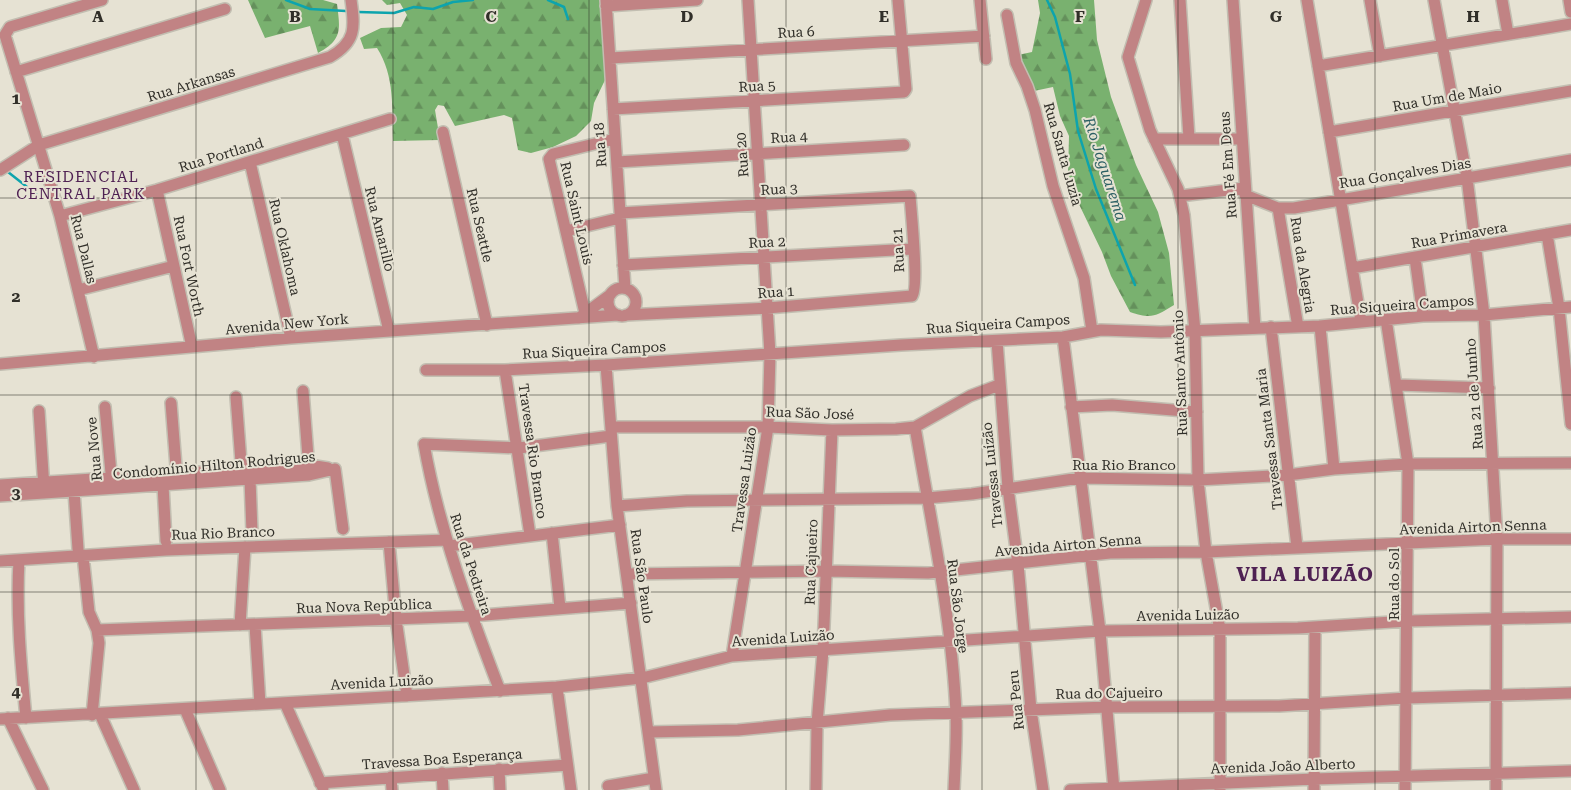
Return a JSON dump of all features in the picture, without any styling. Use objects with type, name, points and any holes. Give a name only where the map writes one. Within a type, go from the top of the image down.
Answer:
[{"type":"street","name":"Rua Dallas","points":[[94,357],[60,216],[5,35],[10,27],[102,0]]},
{"type":"street","name":"Rua Arkansas","points":[[0,170],[39,145],[330,57],[348,45],[352,34],[351,0]]},
{"type":"street","points":[[606,3],[697,0]]},
{"type":"street","name":"Rua 20","points":[[748,0],[767,308]]},
{"type":"street","points":[[898,0],[902,41]]},
{"type":"street","points":[[980,0],[986,59]]},
{"type":"street","name":"Rua Santo Antônio","points":[[1146,0],[1128,54],[1154,139],[1180,196],[1195,331],[1198,480],[1206,552],[1220,630],[1220,786]]},
{"type":"street","points":[[1180,0],[1189,138]]},
{"type":"street","name":"Rua Fé Em Deus","points":[[1233,0],[1255,328]]},
{"type":"street","points":[[1307,0],[1361,322]]},
{"type":"street","points":[[1370,0],[1380,56]]},
{"type":"street","name":"Rua 21 de Junho","points":[[1434,0],[1467,178],[1484,315],[1497,539],[1496,790]]},
{"type":"street","points":[[1502,0],[1508,34]]},
{"type":"street","points":[[1569,0],[1571,12]]},
{"type":"street","name":"Rua 18","points":[[606,3],[625,288]]},
{"type":"street","points":[[16,72],[225,9]]},
{"type":"street","name":"Rua Santa Luzia","points":[[1007,16],[1016,63],[1027,86],[1035,110],[1053,186],[1084,278],[1092,331]]},
{"type":"street","points":[[1318,66],[1571,24]]},
{"type":"street","name":"Rua 6","points":[[610,58],[984,36]]},
{"type":"street","name":"Rua 5","points":[[613,109],[902,93],[906,89],[902,41]]},
{"type":"street","name":"Rua Um de Maio","points":[[1329,132],[1571,91]]},
{"type":"street","name":"Rua Portland","points":[[60,216],[157,190],[390,119]]},
{"type":"street","name":"Rua Seattle","points":[[443,132],[488,325]]},
{"type":"street","name":"Rua Amarillo","points":[[342,134],[389,331]]},
{"type":"street","name":"Rua Saint Louis","points":[[581,316],[550,156],[615,139]]},
{"type":"street","points":[[1154,139],[1241,139]]},
{"type":"street","name":"Rua 4","points":[[617,162],[904,145]]},
{"type":"street","name":"Rua Gonçalves Dias","points":[[1180,196],[1245,191],[1278,208],[1294,208],[1340,198],[1571,160]]},
{"type":"street","name":"Rua Oklahoma","points":[[250,162],[291,338]]},
{"type":"street","name":"Rua Fort Worth","points":[[157,190],[192,348]]},
{"type":"street","name":"Rua 3","points":[[566,231],[620,215],[910,196]]},
{"type":"street","name":"Rua 21","points":[[908,297],[914,294],[915,290],[910,196]]},
{"type":"street","name":"Rua da Alegria","points":[[1278,208],[1298,327]]},
{"type":"street","name":"Rua Primavera","points":[[1352,268],[1571,230]]},
{"type":"street","points":[[1547,234],[1565,307],[1571,424]]},
{"type":"street","name":"Rua 2","points":[[623,265],[913,249]]},
{"type":"street","points":[[1415,258],[1423,316]]},
{"type":"street","points":[[78,290],[174,266]]},
{"type":"street","points":[[581,316],[616,289],[625,288],[634,296],[637,311],[646,315]]},
{"type":"street","points":[[610,295],[609,307],[622,315],[632,311],[636,304]]},
{"type":"street","name":"Rua 1","points":[[622,315],[767,308],[908,297]]},
{"type":"street","name":"Rua Siqueira Campos","points":[[426,370],[506,370],[606,365],[1063,337],[1092,331],[1195,331],[1320,326],[1423,316],[1484,315],[1565,307]]},
{"type":"street","name":"Travessa Luizão","points":[[732,656],[768,427],[770,354],[767,308]]},
{"type":"street","name":"Avenida New York","points":[[0,364],[291,338],[488,325],[581,316],[622,315]]},
{"type":"street","name":"Rua do Sol","points":[[1386,319],[1408,464],[1409,544],[1405,790]]},
{"type":"street","points":[[1320,326],[1334,469]]},
{"type":"street","name":"Travessa Santa Maria","points":[[1271,328],[1297,547]]},
{"type":"street","points":[[1063,337],[1100,631],[1114,790]]},
{"type":"street","name":"Travessa Luízão","points":[[997,341],[1008,488],[1018,564],[1024,636]]},
{"type":"street","name":"Rua São Paulo","points":[[606,365],[617,506],[628,574],[656,790]]},
{"type":"street","name":"Travessa Rio Branco","points":[[506,370],[519,448],[530,536]]},
{"type":"street","name":"Rua São José","points":[[424,444],[519,448],[611,432],[768,427],[880,431],[915,427],[970,396],[999,385]]},
{"type":"street","points":[[1397,385],[1489,388]]},
{"type":"street","points":[[303,392],[309,470]]},
{"type":"street","points":[[236,396],[252,532]]},
{"type":"street","points":[[171,402],[177,478]]},
{"type":"street","points":[[1071,407],[1112,405],[1197,412]]},
{"type":"street","name":"Rua Nove","points":[[105,407],[112,483]]},
{"type":"street","points":[[39,411],[44,487]]},
{"type":"street","name":"Rua São Jorge","points":[[915,427],[940,572],[956,714],[954,790]]},
{"type":"street","name":"Rua Cajueiro","points":[[816,790],[817,724],[823,650],[832,430]]},
{"type":"street","name":"Rua da Pedreira","points":[[424,444],[433,494],[448,543],[500,692]]},
{"type":"street","name":"Rua Rio Branco","points":[[617,506],[687,501],[927,498],[972,494],[1080,478],[1198,480],[1288,475],[1334,469],[1408,464],[1571,463]]},
{"type":"street","name":"Condomínio Hilton Rodrigues","points":[[0,496],[44,487],[335,469],[343,529]]},
{"type":"street","name":"Condomínio Hilton Rodrigues","points":[[0,485],[44,487],[74,491],[112,483],[163,485],[177,478]]},
{"type":"street","points":[[163,485],[166,541]]},
{"type":"street","points":[[74,491],[88,612],[97,630],[99,643],[96,715],[134,790]]},
{"type":"street","name":"Rua Rio Branco","points":[[0,561],[81,552],[390,542],[448,543],[620,526]]},
{"type":"street","name":"Travessa Rio Branco","points":[[552,533],[560,608]]},
{"type":"street","name":"Avenida Airton Senna","points":[[628,574],[745,574],[826,571],[940,572],[1090,555],[1206,552],[1497,539],[1571,539]]},
{"type":"street","points":[[390,542],[396,620],[407,696]]},
{"type":"street","points":[[240,625],[245,547]]},
{"type":"street","points":[[19,560],[18,628],[26,718]]},
{"type":"street","name":"Rua Nova República","points":[[97,630],[396,620],[631,603]]},
{"type":"street","name":"Avenida Luizão","points":[[4,719],[96,715],[284,702],[500,692],[642,678],[732,656],[1100,631],[1220,630],[1316,627],[1408,621],[1571,617]]},
{"type":"street","points":[[255,625],[260,704]]},
{"type":"street","points":[[1314,784],[1316,627]]},
{"type":"street","name":"Rua Peru","points":[[1024,636],[1031,710],[1043,790]]},
{"type":"street","points":[[556,687],[571,790]]},
{"type":"street","name":"Rua do Cajueiro","points":[[649,732],[738,730],[817,724],[890,714],[956,714],[1108,707],[1314,705],[1407,698],[1571,694]]},
{"type":"street","points":[[284,702],[322,786]]},
{"type":"street","points":[[185,709],[220,790]]},
{"type":"street","points":[[4,719],[43,790]]},
{"type":"street","name":"Travessa Boa Esperança","points":[[322,786],[391,777],[567,765]]},
{"type":"street","points":[[500,769],[500,790]]},
{"type":"street","name":"Avenida João Alberto","points":[[1070,790],[1314,784],[1405,777],[1496,775],[1501,772],[1571,771]]},
{"type":"street","points":[[442,773],[443,790]]},
{"type":"street","name":"Avenida João Alberto","points":[[1496,775],[1500,778],[1571,776]]},
{"type":"street","points":[[391,777],[392,790]]},
{"type":"street","points":[[608,786],[654,778]]},
{"type":"green space","points":[[248,0],[323,0],[337,4],[338,33],[332,43],[318,53],[310,26],[265,38]]},
{"type":"green space","points":[[382,0],[600,0],[605,80],[594,103],[591,121],[576,136],[553,147],[531,153],[518,150],[512,118],[504,115],[455,126],[444,106],[438,105],[435,110],[440,140],[393,141],[390,81],[387,70],[377,48],[364,49],[360,38],[381,28],[401,27],[407,15],[400,3],[387,5]]},
{"type":"green space","points":[[1038,0],[1094,0],[1097,40],[1111,97],[1136,165],[1158,212],[1169,253],[1174,305],[1153,316],[1143,316],[1130,312],[1111,276],[1102,252],[1076,198],[1068,174],[1069,136],[1060,116],[1053,87],[1034,91],[1018,55],[1032,52],[1040,13]]},
{"type":"waterway","points":[[286,0],[310,9],[346,11]]},
{"type":"waterway","points":[[358,12],[394,13],[414,7],[433,9],[453,2],[473,0]]},
{"type":"waterway","points":[[548,0],[564,7],[568,19]]},
{"type":"waterway","name":"Rio Jaguarema","points":[[1047,0],[1055,17],[1070,74],[1078,131],[1096,189],[1135,285]]},
{"type":"waterway","points":[[8,172],[36,194]]},
{"type":"district","name":"RESIDENCIAL CENTRAL PARK","points":[[81,186]]},
{"type":"district","name":"VILA LUIZÃO","points":[[1305,574]]}]
